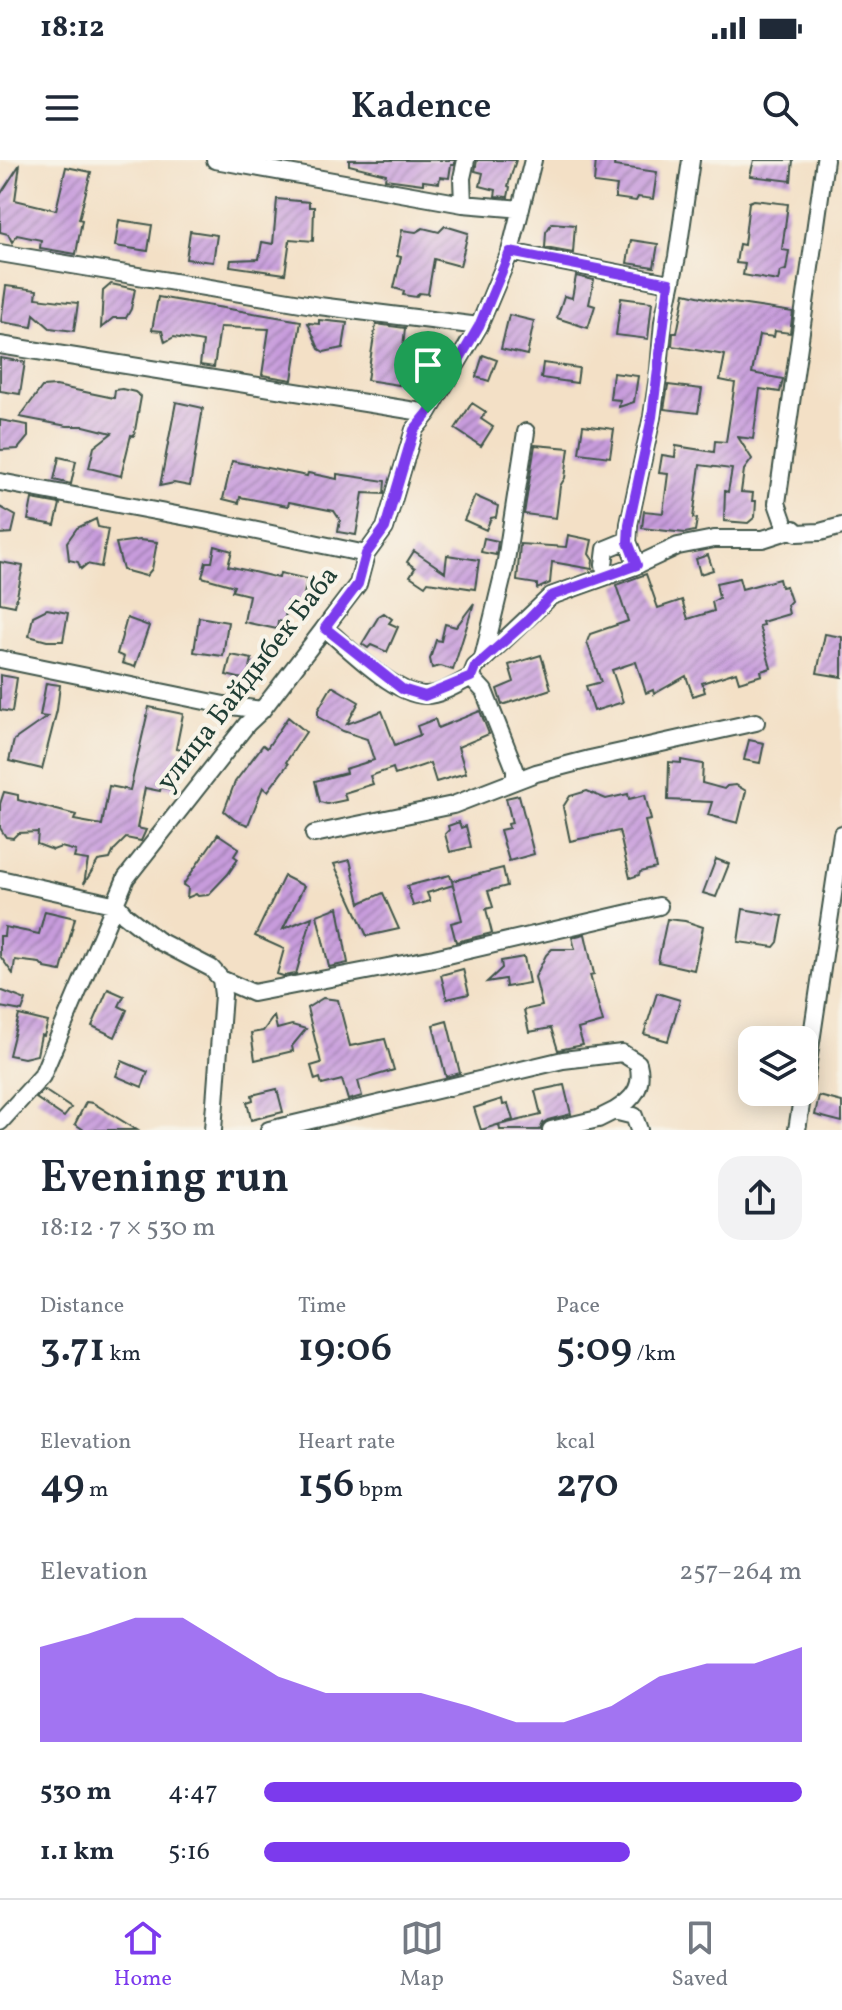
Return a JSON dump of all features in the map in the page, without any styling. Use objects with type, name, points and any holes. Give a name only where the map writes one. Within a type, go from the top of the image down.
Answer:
[{"type":"street","points":[[215,160],[307,168],[463,204],[521,209]]},
{"type":"street","points":[[463,204],[462,178],[466,160]]},
{"type":"street","name":"улица Байдыбек Баба","points":[[0,1122],[42,1076],[126,878],[247,724],[262,710],[358,584],[366,554],[385,528],[414,430],[428,413],[479,326],[510,252],[533,160]]},
{"type":"street","points":[[637,565],[628,540],[629,524],[659,370],[663,322],[677,257],[691,160]]},
{"type":"street","points":[[825,160],[777,503],[785,526],[797,533],[820,532],[842,526]]},
{"type":"street","points":[[510,252],[669,283]]},
{"type":"street","points":[[0,253],[319,306],[479,326]]},
{"type":"street","points":[[0,345],[428,413]]},
{"type":"street","points":[[483,660],[505,567],[526,432]]},
{"type":"street","points":[[0,482],[366,554]]},
{"type":"street","points":[[325,628],[402,689],[425,696],[471,677],[475,667],[551,596],[637,565],[678,546],[714,539],[763,539],[794,529]]},
{"type":"street","points":[[606,576],[606,549],[628,540]]},
{"type":"street","points":[[0,659],[182,697],[262,710]]},
{"type":"street","points":[[471,677],[484,691],[515,769],[515,781]]},
{"type":"street","points":[[314,834],[453,805],[536,773],[756,722]]},
{"type":"street","points":[[814,1026],[842,834]]},
{"type":"street","points":[[0,879],[117,905],[157,940],[211,968],[221,979],[253,993],[434,958],[659,906]]},
{"type":"street","points":[[208,1128],[223,995],[221,979]]},
{"type":"street","points":[[269,1130],[563,1060],[622,1053],[638,1063],[641,1076],[632,1100],[598,1119],[551,1130]]},
{"type":"street","points":[[797,1130],[801,1106]]},
{"type":"street","points":[[614,1111],[634,1116],[639,1130]]},
{"type":"building","points":[[349,160],[455,160],[449,178],[440,177],[439,183],[423,181],[423,184],[385,179],[386,174],[349,165]]},
{"type":"building","points":[[477,160],[516,160],[508,197],[495,196],[496,190],[480,186],[483,173],[475,171]]},
{"type":"building","points":[[596,160],[615,160],[614,166],[657,172],[653,199],[638,197],[636,201],[615,198],[617,186],[594,183]]},
{"type":"building","points":[[754,160],[793,160],[791,181],[750,176]]},
{"type":"building","points":[[20,164],[15,200],[56,210],[66,167],[91,172],[79,219],[82,220],[76,254],[40,248],[41,240],[17,235],[12,242],[8,234],[0,232],[0,195]]},
{"type":"building","points":[[277,199],[309,202],[309,207],[314,207],[313,241],[290,239],[285,274],[230,266],[231,260],[259,259],[262,242],[273,244]]},
{"type":"building","points":[[749,202],[788,204],[782,250],[789,251],[786,270],[780,272],[778,281],[743,275],[745,264],[736,263],[739,244],[744,245]]},
{"type":"building","points":[[119,220],[152,225],[148,251],[115,246]]},
{"type":"building","points":[[552,223],[575,225],[573,253],[545,248],[546,232]]},
{"type":"building","points":[[445,226],[468,233],[460,266],[434,259],[428,294],[419,293],[416,297],[403,295],[404,291],[394,288],[401,257],[397,256],[402,230],[416,232],[423,228],[439,232]]},
{"type":"building","points":[[190,231],[217,235],[213,262],[186,259]]},
{"type":"building","points":[[631,240],[658,244],[654,267],[627,263]]},
{"type":"building","points":[[576,276],[594,280],[589,304],[595,306],[588,328],[557,318],[564,296],[572,298]]},
{"type":"building","points":[[111,284],[135,289],[131,309],[126,318],[113,318],[101,328],[103,291]]},
{"type":"building","points":[[6,286],[37,290],[36,298],[78,303],[74,331],[50,328],[34,314],[32,327],[1,322]]},
{"type":"building","points":[[685,293],[793,312],[790,333],[775,331],[774,337],[759,335],[752,373],[783,379],[780,392],[760,389],[753,439],[738,437],[752,459],[744,470],[741,492],[753,493],[755,517],[748,523],[724,521],[725,491],[728,492],[732,469],[700,465],[693,518],[697,519],[695,531],[685,533],[642,528],[644,511],[663,513],[668,474],[659,473],[662,455],[675,457],[676,446],[714,452],[715,441],[726,442],[735,383],[720,380],[725,355],[672,346]]},
{"type":"building","points":[[158,297],[301,321],[292,380],[262,375],[269,329],[220,327],[214,367],[200,365],[203,342],[174,337],[165,342],[162,331],[152,330]]},
{"type":"building","points":[[621,298],[652,302],[648,339],[616,335]]},
{"type":"building","points":[[509,315],[534,321],[527,355],[501,349]]},
{"type":"building","points":[[319,320],[347,323],[343,348],[324,352],[319,349],[308,323],[319,324]]},
{"type":"building","points":[[376,324],[405,328],[399,385],[367,380]]},
{"type":"building","points":[[483,355],[497,360],[489,381],[476,377]]},
{"type":"building","points":[[0,358],[25,362],[20,394],[0,391]]},
{"type":"building","points":[[543,363],[579,368],[577,383],[541,378]]},
{"type":"building","points":[[613,373],[638,376],[634,402],[619,407],[620,400],[610,399]]},
{"type":"building","points":[[668,385],[702,389],[698,413],[664,409]]},
{"type":"building","points":[[56,386],[114,398],[115,390],[122,389],[141,397],[134,436],[131,435],[121,476],[89,468],[94,447],[112,433],[20,417],[42,387]]},
{"type":"building","points":[[176,402],[203,408],[190,486],[174,483],[160,486]]},
{"type":"building","points":[[472,403],[486,412],[481,419],[493,427],[481,446],[455,429]]},
{"type":"building","points":[[0,420],[28,425],[28,437],[18,449],[0,450]]},
{"type":"building","points":[[583,425],[614,429],[610,457],[579,453]]},
{"type":"building","points":[[535,445],[569,448],[556,518],[524,514]]},
{"type":"building","points":[[59,457],[76,461],[71,484],[54,480]]},
{"type":"building","points":[[232,461],[307,476],[308,473],[337,479],[337,474],[385,481],[384,494],[363,493],[356,535],[338,532],[340,520],[334,511],[289,502],[288,506],[240,497],[239,503],[223,499]]},
{"type":"building","points":[[475,496],[498,506],[496,517],[491,518],[486,530],[464,520]]},
{"type":"building","points":[[32,499],[60,504],[55,525],[28,520]]},
{"type":"building","points":[[0,507],[16,516],[12,533],[0,534]]},
{"type":"building","points":[[96,519],[98,527],[108,529],[101,567],[87,564],[81,569],[78,562],[69,560],[67,542],[77,528]]},
{"type":"building","points":[[568,535],[592,540],[589,554],[593,560],[592,569],[552,562],[550,583],[537,589],[537,584],[517,581],[520,544],[566,547]]},
{"type":"building","points":[[484,538],[498,541],[496,555],[481,552]]},
{"type":"building","points":[[139,540],[157,542],[152,569],[146,576],[123,570],[116,543]]},
{"type":"building","points":[[215,546],[232,551],[228,566],[279,578],[280,573],[307,579],[302,605],[288,602],[284,622],[278,621],[277,629],[244,622],[249,595],[232,591],[234,586],[202,577],[206,562],[212,562]]},
{"type":"building","points":[[414,551],[445,572],[447,555],[479,560],[475,589],[428,582],[425,586],[410,576],[415,568],[407,562]]},
{"type":"building","points":[[708,555],[713,570],[700,574],[696,559]]},
{"type":"building","points":[[0,562],[23,566],[15,606],[0,603]]},
{"type":"building","points":[[646,574],[658,608],[682,600],[688,619],[714,611],[712,602],[719,598],[716,583],[739,578],[742,589],[779,579],[781,587],[786,586],[791,601],[787,605],[789,614],[762,622],[763,625],[759,626],[771,668],[761,671],[762,675],[739,682],[736,672],[702,683],[705,692],[693,696],[686,676],[654,694],[653,690],[646,693],[636,662],[612,670],[623,702],[594,711],[586,686],[601,682],[587,642],[590,634],[628,621],[616,585]]},
{"type":"building","points":[[474,603],[453,670],[441,666],[432,668],[430,659],[436,640],[441,641],[445,624],[456,627]]},
{"type":"building","points":[[47,609],[68,613],[63,641],[29,636],[33,616]]},
{"type":"building","points":[[384,613],[392,619],[389,623],[398,627],[387,652],[362,644]]},
{"type":"building","points":[[199,617],[228,622],[223,656],[194,652]]},
{"type":"building","points":[[127,618],[149,626],[135,667],[122,663],[124,657],[117,654]]},
{"type":"building","points":[[825,634],[842,637],[842,677],[817,673]]},
{"type":"building","points":[[231,655],[252,659],[247,680],[226,675]]},
{"type":"building","points":[[541,655],[551,689],[502,705],[497,689],[514,682],[509,665]]},
{"type":"building","points":[[0,675],[17,678],[12,712],[0,710]]},
{"type":"building","points":[[46,683],[60,685],[42,769],[9,761],[14,740],[47,717],[40,716]]},
{"type":"building","points":[[332,686],[359,702],[347,724],[382,711],[395,745],[420,735],[417,726],[435,719],[438,728],[480,711],[489,734],[458,747],[466,773],[436,782],[430,763],[395,775],[393,768],[370,776],[373,784],[344,793],[346,800],[327,804],[320,802],[315,781],[346,773],[345,769],[374,760],[367,739],[343,731],[318,717],[318,710]]},
{"type":"building","points":[[149,707],[183,714],[176,749],[191,751],[189,764],[181,763],[175,790],[145,788],[137,828],[146,830],[141,841],[126,838],[110,859],[98,861],[84,884],[88,860],[74,858],[76,851],[61,847],[53,850],[37,844],[38,832],[6,837],[0,828],[0,804],[4,792],[18,795],[18,800],[76,815],[74,820],[102,825],[109,786],[130,790]]},
{"type":"building","points":[[288,717],[306,732],[268,791],[263,787],[248,825],[235,820],[224,811],[235,782],[263,745],[267,748]]},
{"type":"building","points":[[749,740],[764,743],[760,763],[744,760]]},
{"type":"building","points":[[681,760],[703,764],[702,783],[724,789],[736,785],[746,791],[738,823],[708,815],[712,802],[668,800],[669,762],[681,763]]},
{"type":"building","points":[[587,791],[606,799],[628,794],[629,799],[645,795],[651,820],[645,821],[656,868],[630,878],[619,831],[570,841],[563,807],[570,796]]},
{"type":"building","points":[[519,795],[534,854],[509,861],[500,830],[509,828],[508,824],[512,823],[506,798]]},
{"type":"building","points":[[459,822],[461,828],[466,826],[471,847],[450,852],[445,834],[448,826]]},
{"type":"building","points":[[218,834],[239,848],[234,856],[238,859],[208,895],[196,894],[187,898],[188,888],[183,885]]},
{"type":"building","points":[[716,859],[729,864],[716,897],[703,893]]},
{"type":"building","points":[[350,860],[360,903],[383,893],[399,929],[367,936],[334,864]]},
{"type":"building","points":[[503,868],[507,886],[488,891],[493,907],[486,909],[492,933],[456,942],[451,923],[462,920],[452,881]]},
{"type":"building","points":[[450,875],[453,885],[427,893],[430,901],[413,906],[407,886]]},
{"type":"building","points":[[284,876],[304,886],[283,929],[312,917],[296,974],[283,976],[277,974],[284,949],[255,936]]},
{"type":"building","points":[[338,907],[348,963],[329,967],[317,915]]},
{"type":"building","points":[[743,909],[783,916],[778,942],[774,947],[738,942]]},
{"type":"building","points":[[45,911],[75,918],[61,971],[45,968],[40,963],[15,960],[13,974],[0,956],[0,936],[4,936],[5,927],[39,934]]},
{"type":"building","points":[[667,919],[703,927],[694,970],[658,962]]},
{"type":"building","points":[[585,934],[594,974],[590,975],[603,1022],[578,1029],[583,1045],[558,1050],[551,1028],[529,1032],[524,1010],[542,1006],[535,977],[546,955],[552,949],[575,949],[572,937]]},
{"type":"building","points":[[524,957],[529,983],[506,987],[505,979],[487,982],[502,968],[501,961]]},
{"type":"building","points":[[463,969],[469,994],[447,999],[441,975]]},
{"type":"building","points":[[108,989],[124,996],[119,1006],[127,1010],[115,1037],[92,1026]]},
{"type":"building","points":[[0,990],[26,1000],[22,1011],[0,1007]]},
{"type":"building","points":[[657,993],[680,1000],[668,1041],[644,1034]]},
{"type":"building","points":[[323,998],[338,1000],[350,1046],[385,1039],[394,1070],[358,1081],[362,1096],[348,1100],[342,1080],[322,1085],[320,1078],[315,1080],[311,1066],[321,1063],[307,1008]]},
{"type":"building","points":[[19,1015],[48,1022],[44,1036],[41,1035],[37,1055],[24,1058],[9,1055]]},
{"type":"building","points":[[274,1016],[277,1029],[292,1025],[306,1029],[292,1046],[293,1051],[255,1060],[251,1033],[263,1031]]},
{"type":"building","points":[[447,1021],[460,1073],[446,1077],[433,1025]]},
{"type":"building","points":[[122,1061],[148,1072],[142,1087],[116,1076]]},
{"type":"building","points":[[564,1085],[571,1114],[548,1120],[540,1130],[500,1130],[499,1125],[541,1115],[535,1091]]},
{"type":"building","points":[[277,1089],[283,1112],[251,1120],[247,1102],[253,1100],[252,1095]]},
{"type":"building","points":[[44,1090],[71,1108],[64,1117],[36,1098]]},
{"type":"building","points":[[819,1096],[842,1102],[842,1122],[815,1115]]},
{"type":"building","points":[[502,1099],[503,1105],[508,1104],[513,1120],[481,1130],[474,1108]]},
{"type":"building","points":[[86,1102],[93,1103],[137,1130],[84,1130],[75,1124]]},
{"type":"route","points":[[510,252],[669,283],[652,417],[629,524],[628,542],[637,565],[551,596],[475,667],[471,677],[425,696],[402,689],[325,628],[358,584],[366,554],[385,528],[414,430],[428,413],[479,326],[510,252]]}]
